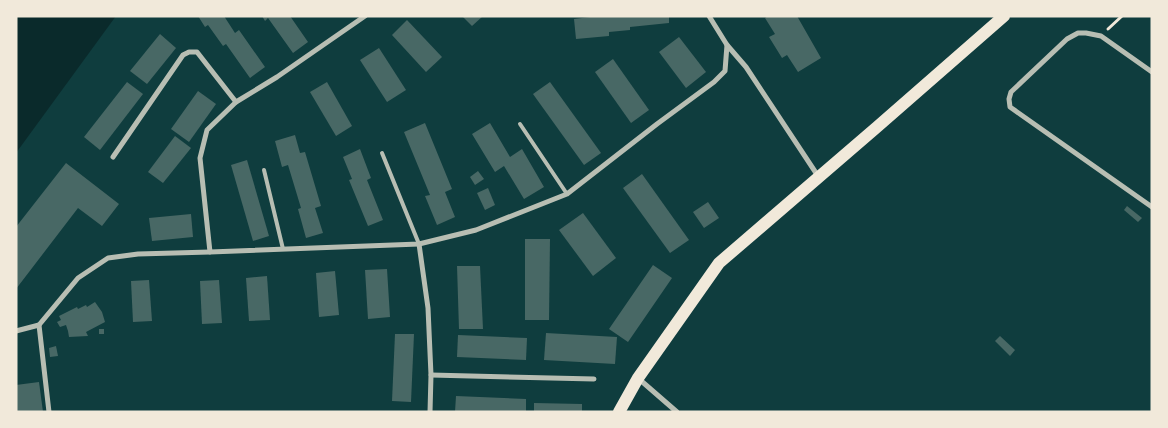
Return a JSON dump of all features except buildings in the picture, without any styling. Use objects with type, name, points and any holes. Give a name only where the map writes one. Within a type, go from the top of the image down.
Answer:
[{"type":"main road","points":[[619,412],[638,378],[719,263],[1004,16]]},
{"type":"street","points":[[210,252],[200,158],[207,130],[236,102],[277,77],[365,16]]},
{"type":"street","points":[[709,16],[727,45],[746,67],[816,173]]},
{"type":"street","points":[[1152,72],[1101,36],[1078,33],[1067,39],[1010,92],[1009,99],[1010,107],[1152,207]]},
{"type":"street","points":[[16,331],[39,325],[78,278],[108,258],[138,254],[420,244],[476,230],[568,194],[714,82],[725,71],[727,45]]},
{"type":"street","points":[[113,157],[182,55],[189,52],[197,52],[236,102]]},
{"type":"street","points":[[420,244],[428,308],[431,375],[430,412]]},
{"type":"street","points":[[39,325],[49,412]]},
{"type":"street","points":[[431,375],[594,379]]},
{"type":"street","points":[[638,378],[677,412]]},
{"type":"lane","points":[[520,124],[568,194]]},
{"type":"lane","points":[[382,154],[420,244]]},
{"type":"lane","points":[[264,170],[283,249]]},
{"type":"path","points":[[1101,36],[1122,16]]},
{"type":"water","points":[[16,16],[116,16],[16,153]]}]
